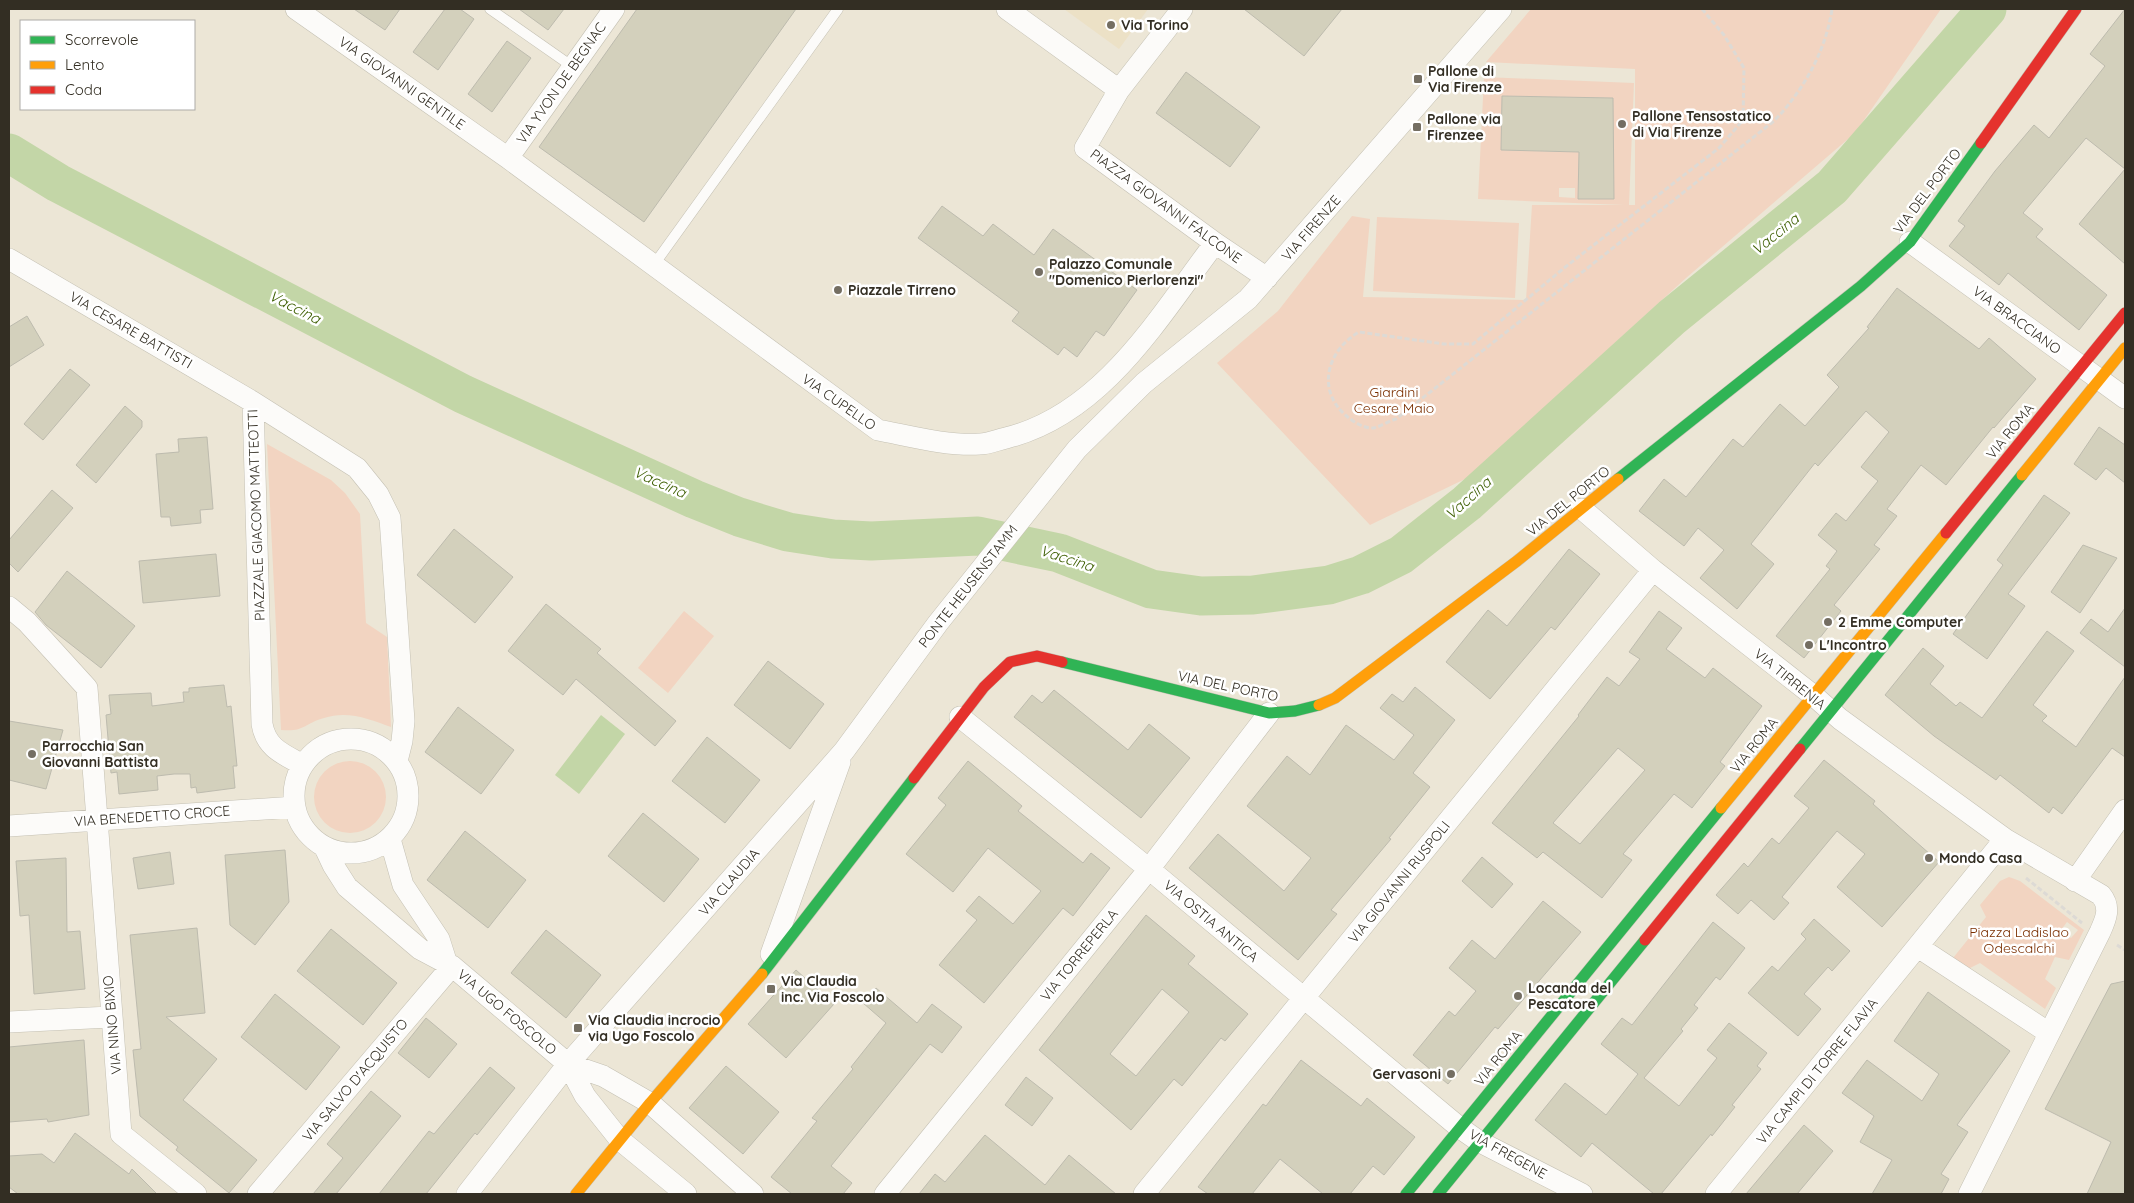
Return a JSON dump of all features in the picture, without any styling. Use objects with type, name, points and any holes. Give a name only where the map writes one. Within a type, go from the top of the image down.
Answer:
[{"type":"street","name":"VIA GIOVANNI GENTILE","points":[[296,9],[508,158]]},
{"type":"street","name":"VIA YVON DE BEGNAC","points":[[508,158],[614,9]]},
{"type":"street","points":[[1007,9],[1119,90],[1182,9]]},
{"type":"street","name":"VIA FIRENZE","points":[[1098,426],[1144,383],[1226,318],[1267,278],[1501,9]]},
{"type":"street","name":"VIA DEL PORTO","points":[[960,717],[1002,668],[1021,658],[1037,656],[1269,713],[1302,711],[1318,707],[1335,698],[1517,561],[1710,404],[1861,286],[1910,242],[2076,9]]},
{"type":"street","name":"PIAZZA GIOVANNI FALCONE","points":[[1119,90],[1085,148],[1215,243],[1267,278]]},
{"type":"street","name":"VIA CUPELLO","points":[[508,158],[878,430],[932,440],[980,444],[1026,433],[1062,417],[1094,391],[1126,361],[1215,243]]},
{"type":"street","name":"VIA BRACCIANO","points":[[1910,242],[2125,398]]},
{"type":"street","name":"VIA CESARE BATTISTI","points":[[9,259],[252,402]]},
{"type":"street","name":"VIA ROMA","points":[[1406,1194],[2125,313]]},
{"type":"street","points":[[1438,1194],[2125,348]]},
{"type":"street","name":"PIAZZALE GIACOMO MATTEOTTI","points":[[252,402],[357,468],[378,494],[390,518],[404,721],[397,761]]},
{"type":"street","name":"PIAZZALE GIACOMO MATTEOTTI","points":[[252,402],[262,724],[266,740],[273,749],[303,765]]},
{"type":"street","name":"PONTE HEUSENSTAMM","points":[[844,751],[938,623],[1077,449],[1098,426]]},
{"type":"street","name":"VIA TIRRENIA","points":[[1582,508],[1653,570],[1814,696],[1831,712],[2005,839]]},
{"type":"street","name":"VIA GIOVANNI RUSPOLI","points":[[1144,1194],[1653,570]]},
{"type":"street","name":"VIA NINO BIXIO","points":[[9,607],[18,621],[87,688],[110,1017],[121,1134],[196,1194]]},
{"type":"street","name":"VIA TORREPERLA","points":[[885,1194],[1149,869],[1269,713]]},
{"type":"street","points":[[576,1194],[650,1103],[765,971],[960,717]]},
{"type":"street","name":"VIA OSTIA ANTICA","points":[[960,717],[1149,869],[1460,1128]]},
{"type":"street","points":[[349,739],[367,741],[384,748],[397,761],[406,776],[409,793],[408,810],[401,826],[390,839],[376,849],[359,854],[342,854],[325,848],[311,838],[300,824],[295,807],[294,793],[297,778],[303,765],[315,751],[331,742],[349,739]]},
{"type":"street","points":[[765,971],[844,751]]},
{"type":"street","name":"VIA CLAUDIA","points":[[467,1194],[568,1064],[844,751]]},
{"type":"street","name":"VIA BENEDETTO CROCE","points":[[9,826],[295,807]]},
{"type":"street","points":[[2075,880],[2125,810]]},
{"type":"street","name":"VIA UGO FOSCOLO","points":[[390,839],[403,884],[439,939],[449,963]]},
{"type":"street","points":[[1969,1194],[2098,936],[2107,912],[2105,900],[2101,895],[2005,839],[1918,948],[2049,1033]]},
{"type":"street","name":"VIA UGO FOSCOLO","points":[[325,848],[341,879],[353,892],[420,949],[449,963],[568,1064],[603,1076],[650,1103],[753,1194]]},
{"type":"street","name":"VIA CAMPI DI TORRE FLAVIA","points":[[1716,1194],[1918,948]]},
{"type":"street","name":"VIA SALVO D'ACQUISTO","points":[[258,1194],[449,963]]},
{"type":"street","points":[[9,1022],[110,1017]]},
{"type":"street","name":"VIA UGO FOSCOLO","points":[[568,1064],[585,1096],[620,1140],[686,1194]]},
{"type":"street","name":"VIA FREGENE","points":[[1460,1128],[1480,1142],[1582,1194]]},
{"type":"lane","points":[[490,9],[573,67]]},
{"type":"lane","points":[[653,266],[838,9]]},
{"type":"path","points":[[1702,9],[1724,35],[1744,68],[1743,120],[1719,148],[1564,268],[1473,344],[1444,344],[1359,332],[1347,339],[1337,351],[1328,376],[1329,393],[1341,412],[1354,422],[1374,428],[1396,419],[1774,121],[1788,107],[1821,50],[1832,9]]},
{"type":"path","points":[[2019,872],[2098,936],[2125,950]]},
{"type":"shaded area","name":"Via Torino","points":[[1064,9],[1148,9],[1119,49]]},
{"type":"shaded area","points":[[601,715],[625,734],[579,794],[555,775]]},
{"type":"green space","name":"Giardini Cesare Maio","points":[[1531,9],[1941,9],[1855,133],[1686,278],[1467,478],[1370,525],[1217,363],[1278,311],[1352,216],[1370,219],[1363,297],[1526,300],[1532,205],[1624,205],[1478,199],[1484,77],[1634,83],[1629,205],[1635,205],[1635,69],[1486,62]],"holes":[[[1502,96],[1613,98],[1611,153],[1501,150]],[[1579,160],[1614,160],[1613,199],[1578,199]],[[1559,188],[1575,188],[1575,198],[1559,197]]]},
{"type":"green space","points":[[1377,217],[1519,223],[1515,298],[1373,291]]},
{"type":"green space","points":[[267,444],[331,480],[345,493],[360,514],[366,623],[387,637],[391,727],[358,716],[341,715],[317,720],[300,729],[281,730]]},
{"type":"green space","points":[[684,611],[714,636],[668,693],[638,668]]},
{"type":"green space","points":[[350,761],[364,764],[376,771],[383,783],[386,797],[383,811],[376,823],[364,830],[350,833],[336,830],[324,823],[317,811],[314,797],[317,783],[324,771],[336,764]]},
{"type":"green space","name":"Piazza Ladislao Odescalchi","points":[[2009,877],[2020,881],[2084,930],[2069,960],[2055,957],[2045,979],[2056,988],[2045,1009],[1980,963],[1968,969],[1953,958],[1986,917],[1980,905],[2000,881]],"holes":[[[2067,922],[2078,930],[2071,938],[2061,930]]]},
{"type":"building","points":[[354,9],[400,9],[385,30]]},
{"type":"building","points":[[445,9],[460,9],[474,19],[438,70],[413,52]]},
{"type":"building","points":[[519,9],[564,9],[548,30]]},
{"type":"building","points":[[637,9],[796,9],[644,222],[539,147]]},
{"type":"building","points":[[1244,9],[1342,9],[1304,56]]},
{"type":"building","points":[[2125,9],[2125,169],[2086,138],[2023,213],[2043,229],[2036,237],[2107,295],[2079,330],[2008,273],[1999,285],[1949,246],[1965,226],[1958,221],[1995,171],[2034,125],[2049,138],[2105,66],[2090,54]]},
{"type":"building","points":[[507,41],[531,58],[492,112],[468,94]]},
{"type":"building","points":[[1186,72],[1260,127],[1230,167],[1156,113]]},
{"type":"building","points":[[1502,96],[1613,98],[1614,199],[1578,199],[1579,152],[1501,150]]},
{"type":"building","points":[[2125,169],[2125,264],[2079,224]]},
{"type":"building","name":"Palazzo Comunale \"Domenico Pierlorenzi\"","points":[[942,206],[983,236],[993,224],[1034,255],[1053,229],[1137,290],[1104,336],[1096,331],[1077,357],[1064,347],[1058,355],[1012,321],[1019,312],[918,238]]},
{"type":"building","points":[[1897,288],[1979,349],[1989,338],[2036,379],[1993,427],[1946,485],[1921,465],[1887,509],[1897,516],[1874,545],[1880,549],[1834,605],[1841,611],[1804,658],[1776,636],[1830,569],[1826,566],[1837,551],[1818,535],[1836,513],[1846,521],[1878,481],[1861,467],[1889,432],[1866,411],[1818,466],[1815,463],[1751,544],[1774,564],[1737,609],[1700,578],[1724,550],[1698,528],[1684,546],[1639,511],[1664,479],[1686,497],[1733,439],[1743,447],[1780,404],[1805,426],[1839,387],[1827,375],[1869,328],[1867,327]]},
{"type":"building","points":[[27,316],[44,345],[9,367],[9,327]]},
{"type":"building","points":[[70,369],[90,385],[43,440],[24,424]]},
{"type":"building","points":[[125,406],[142,421],[142,427],[96,483],[76,465]]},
{"type":"building","points":[[2099,427],[2125,445],[2125,483],[2106,468],[2096,480],[2074,464]]},
{"type":"building","points":[[207,437],[213,509],[200,510],[201,523],[171,526],[170,517],[161,517],[156,454],[179,452],[178,439]]},
{"type":"building","points":[[52,490],[73,508],[18,572],[9,563],[9,540]]},
{"type":"building","points":[[2044,495],[2070,513],[2008,594],[2025,606],[1987,659],[1953,634],[2003,565],[1997,560]]},
{"type":"building","points":[[454,529],[513,577],[475,623],[417,575]]},
{"type":"building","points":[[2083,545],[2117,558],[2080,613],[2051,592]]},
{"type":"building","points":[[1569,549],[1600,574],[1555,630],[1551,627],[1490,699],[1446,662],[1488,610],[1507,626]]},
{"type":"building","points":[[216,554],[220,596],[143,603],[139,561]]},
{"type":"building","points":[[67,571],[135,626],[101,668],[46,625],[35,612]]},
{"type":"building","points":[[546,604],[601,649],[597,653],[676,721],[655,746],[576,679],[563,695],[508,651]]},
{"type":"building","points":[[2125,608],[2125,667],[2080,633],[2091,619],[2108,632]]},
{"type":"building","points":[[1659,611],[1682,628],[1666,649],[1705,678],[1713,668],[1762,706],[1720,762],[1725,766],[1692,808],[1674,794],[1623,854],[1632,860],[1602,898],[1543,852],[1537,858],[1492,823],[1579,716],[1607,677],[1619,686],[1640,659],[1629,652]],"holes":[[[1618,748],[1645,770],[1580,844],[1553,823]]]},
{"type":"building","points":[[2047,631],[2074,651],[2033,705],[2047,716],[2042,721],[2076,747],[2125,677],[2125,757],[2112,748],[2062,814],[2053,807],[2049,813],[2000,775],[1996,780],[1934,736],[1885,695],[1923,648],[1944,666],[1930,684],[1956,706],[1960,702],[1982,718]]},
{"type":"building","points":[[768,661],[824,704],[790,749],[734,705]]},
{"type":"building","points":[[224,685],[227,707],[231,706],[237,766],[233,766],[235,788],[197,793],[196,787],[191,788],[190,774],[174,774],[157,776],[158,790],[119,794],[117,772],[111,773],[106,715],[111,714],[109,695],[151,693],[152,706],[184,702],[183,692],[189,692],[189,688]]},
{"type":"building","points":[[1415,687],[1455,720],[1413,773],[1430,787],[1389,838],[1391,839],[1331,910],[1337,914],[1298,960],[1189,868],[1218,834],[1284,891],[1311,858],[1247,806],[1287,756],[1310,775],[1346,725],[1394,760],[1414,735],[1380,708],[1392,694],[1403,702]]},
{"type":"building","points":[[1054,690],[1128,750],[1149,724],[1190,758],[1141,818],[1014,717],[1032,695],[1042,703]]},
{"type":"building","points":[[458,707],[514,750],[481,794],[425,752]]},
{"type":"building","points":[[9,721],[63,730],[46,789],[9,780]]},
{"type":"building","points":[[707,737],[760,780],[725,823],[672,781]]},
{"type":"building","points":[[1824,760],[1875,801],[1873,804],[1939,862],[1882,927],[1837,887],[1865,854],[1837,831],[1782,897],[1789,903],[1774,920],[1751,900],[1738,914],[1716,895],[1744,863],[1748,867],[1772,838],[1779,844],[1809,808],[1794,796]]},
{"type":"building","points":[[968,761],[1022,806],[1018,811],[1083,863],[1091,853],[1110,868],[1073,916],[1063,908],[984,1003],[939,965],[977,920],[966,911],[979,896],[1013,924],[1041,891],[988,848],[953,892],[906,854],[946,805],[938,798]]},
{"type":"building","points":[[643,813],[699,859],[664,902],[608,856]]},
{"type":"building","points":[[465,831],[526,880],[488,928],[427,880]]},
{"type":"building","points":[[285,850],[289,902],[255,945],[230,925],[225,855]]},
{"type":"building","points":[[170,852],[174,884],[138,889],[133,858]]},
{"type":"building","points":[[1482,857],[1513,884],[1492,908],[1462,881]]},
{"type":"building","points":[[66,858],[67,932],[80,931],[85,989],[34,994],[29,915],[20,916],[16,861]]},
{"type":"building","points":[[1543,901],[1581,932],[1498,1029],[1495,1027],[1448,1084],[1413,1055],[1449,1011],[1455,1016],[1476,991],[1449,968],[1472,940],[1495,959]]},
{"type":"building","points":[[1146,915],[1195,956],[1188,964],[1248,1014],[1225,1041],[1221,1038],[1182,1086],[1174,1079],[1131,1130],[1039,1050]],"holes":[[[1162,989],[1189,1012],[1136,1076],[1110,1054]]]},
{"type":"building","points":[[1814,919],[1850,951],[1832,971],[1828,967],[1804,994],[1821,1009],[1798,1036],[1748,993],[1772,966],[1778,971],[1806,939],[1801,934]]},
{"type":"building","points":[[1713,922],[1745,948],[1720,980],[1716,977],[1694,1005],[1698,1008],[1681,1029],[1683,1031],[1644,1078],[1679,1106],[1717,1058],[1707,1050],[1729,1023],[1767,1053],[1757,1066],[1761,1069],[1732,1105],[1735,1107],[1712,1136],[1711,1134],[1661,1194],[1654,1194],[1592,1143],[1581,1157],[1535,1120],[1565,1083],[1606,1115],[1638,1074],[1601,1044],[1622,1018],[1632,1025]]},
{"type":"building","points":[[197,928],[205,1013],[166,1017],[217,1059],[183,1100],[257,1160],[229,1193],[176,1150],[178,1147],[140,1116],[133,1050],[141,1049],[130,935]]},
{"type":"building","points":[[331,929],[397,983],[363,1025],[297,971]]},
{"type":"building","points":[[546,930],[601,975],[566,1018],[511,973]]},
{"type":"building","points":[[796,970],[834,1004],[786,1058],[748,1024]]},
{"type":"building","points":[[2125,981],[2125,1194],[2087,1194],[2111,1142],[2045,1109],[2111,984]]},
{"type":"building","points":[[876,988],[917,1023],[932,1004],[962,1027],[942,1053],[930,1044],[831,1166],[852,1183],[843,1194],[792,1194],[771,1177],[817,1121],[812,1118],[853,1069],[851,1067],[886,1023],[863,1003]]},
{"type":"building","points":[[1928,992],[2010,1051],[1957,1125],[1968,1132],[1941,1174],[1949,1179],[1941,1194],[1872,1194],[1892,1160],[1860,1142],[1874,1116],[1842,1093],[1867,1060],[1922,1101],[1939,1074],[1894,1041]]},
{"type":"building","points":[[275,994],[340,1047],[306,1090],[241,1037]]},
{"type":"building","points":[[426,1018],[457,1044],[429,1078],[398,1053]]},
{"type":"building","points":[[84,1040],[89,1115],[48,1122],[47,1119],[9,1122],[9,1047]]},
{"type":"building","points":[[1301,1060],[1361,1106],[1367,1098],[1415,1137],[1384,1175],[1373,1166],[1350,1194],[1323,1194],[1280,1159],[1252,1194],[1208,1194],[1198,1187],[1263,1104],[1266,1106]]},
{"type":"building","points":[[726,1066],[779,1112],[743,1154],[689,1108]]},
{"type":"building","points":[[490,1067],[515,1088],[477,1135],[475,1133],[426,1194],[379,1194],[429,1131],[434,1134]]},
{"type":"building","points":[[1026,1077],[1053,1098],[1032,1126],[1005,1105]]},
{"type":"building","points":[[371,1091],[401,1116],[336,1194],[313,1194],[343,1158],[327,1144]]},
{"type":"building","points":[[1804,1125],[1833,1151],[1797,1194],[1746,1194]]},
{"type":"building","points":[[75,1133],[129,1174],[132,1169],[157,1194],[18,1194],[9,1187],[9,1156],[42,1154],[54,1163]]},
{"type":"building","points":[[985,1135],[1045,1185],[1069,1155],[1116,1194],[919,1194],[935,1174],[945,1182]]},
{"type":"waterway","name":"Vaccina","points":[[9,153],[58,183],[463,394],[694,499],[739,517],[788,532],[833,539],[871,541],[978,536],[1059,553],[1151,589],[1201,596],[1253,595],[1329,585],[1361,575],[1401,555],[1467,503],[1672,317],[1832,187],[1987,9]]},
{"type":"traffic: fast","points":[[1618,479],[1861,286],[1910,242],[1981,143]]},
{"type":"traffic: fast","points":[[1800,749],[2022,475]]},
{"type":"traffic: fast","points":[[1062,662],[1269,713],[1295,711],[1319,705]]},
{"type":"traffic: fast","points":[[762,974],[914,778]]},
{"type":"traffic: fast","points":[[1406,1194],[1721,808]]},
{"type":"traffic: fast","points":[[1438,1194],[1645,940]]},
{"type":"traffic: slow","points":[[2022,475],[2125,348]]},
{"type":"traffic: slow","points":[[1319,705],[1335,698],[1517,561],[1618,479]]},
{"type":"traffic: slow","points":[[1721,808],[1946,533]]},
{"type":"traffic: slow","points":[[576,1194],[650,1103],[762,974]]},
{"type":"traffic: jam","points":[[1981,143],[2076,9]]},
{"type":"traffic: jam","points":[[1946,533],[2125,313]]},
{"type":"traffic: jam","points":[[914,778],[984,687],[1010,662],[1037,656],[1062,662]]},
{"type":"traffic: jam","points":[[1645,940],[1800,749]]},
{"type":"place","name":"Via Torino","points":[[1111,25]]},
{"type":"place","name":"Pallone di Via Firenze","points":[[1418,79]]},
{"type":"place","name":"Pallone Tensostatico di Via Firenze","points":[[1622,124]]},
{"type":"place","name":"Pallone via Firenzee","points":[[1417,127]]},
{"type":"place","name":"Palazzo Comunale \"Domenico Pierlorenzi\"","points":[[1039,272]]},
{"type":"place","name":"Piazzale Tirreno","points":[[838,290]]},
{"type":"place","name":"2 Emme Computer","points":[[1828,622]]},
{"type":"place","name":"L'Incontro","points":[[1809,645]]},
{"type":"place","name":"Parrocchia San Giovanni Battista","points":[[32,754]]},
{"type":"place","name":"Mondo Casa","points":[[1929,858]]},
{"type":"place","name":"Via Claudia inc. Via Foscolo","points":[[771,989]]},
{"type":"place","name":"Locanda del Pescatore","points":[[1518,996]]},
{"type":"place","name":"Via Claudia incrocio via Ugo Foscolo","points":[[578,1028]]},
{"type":"place","name":"Gervasoni","points":[[1451,1074]]}]
